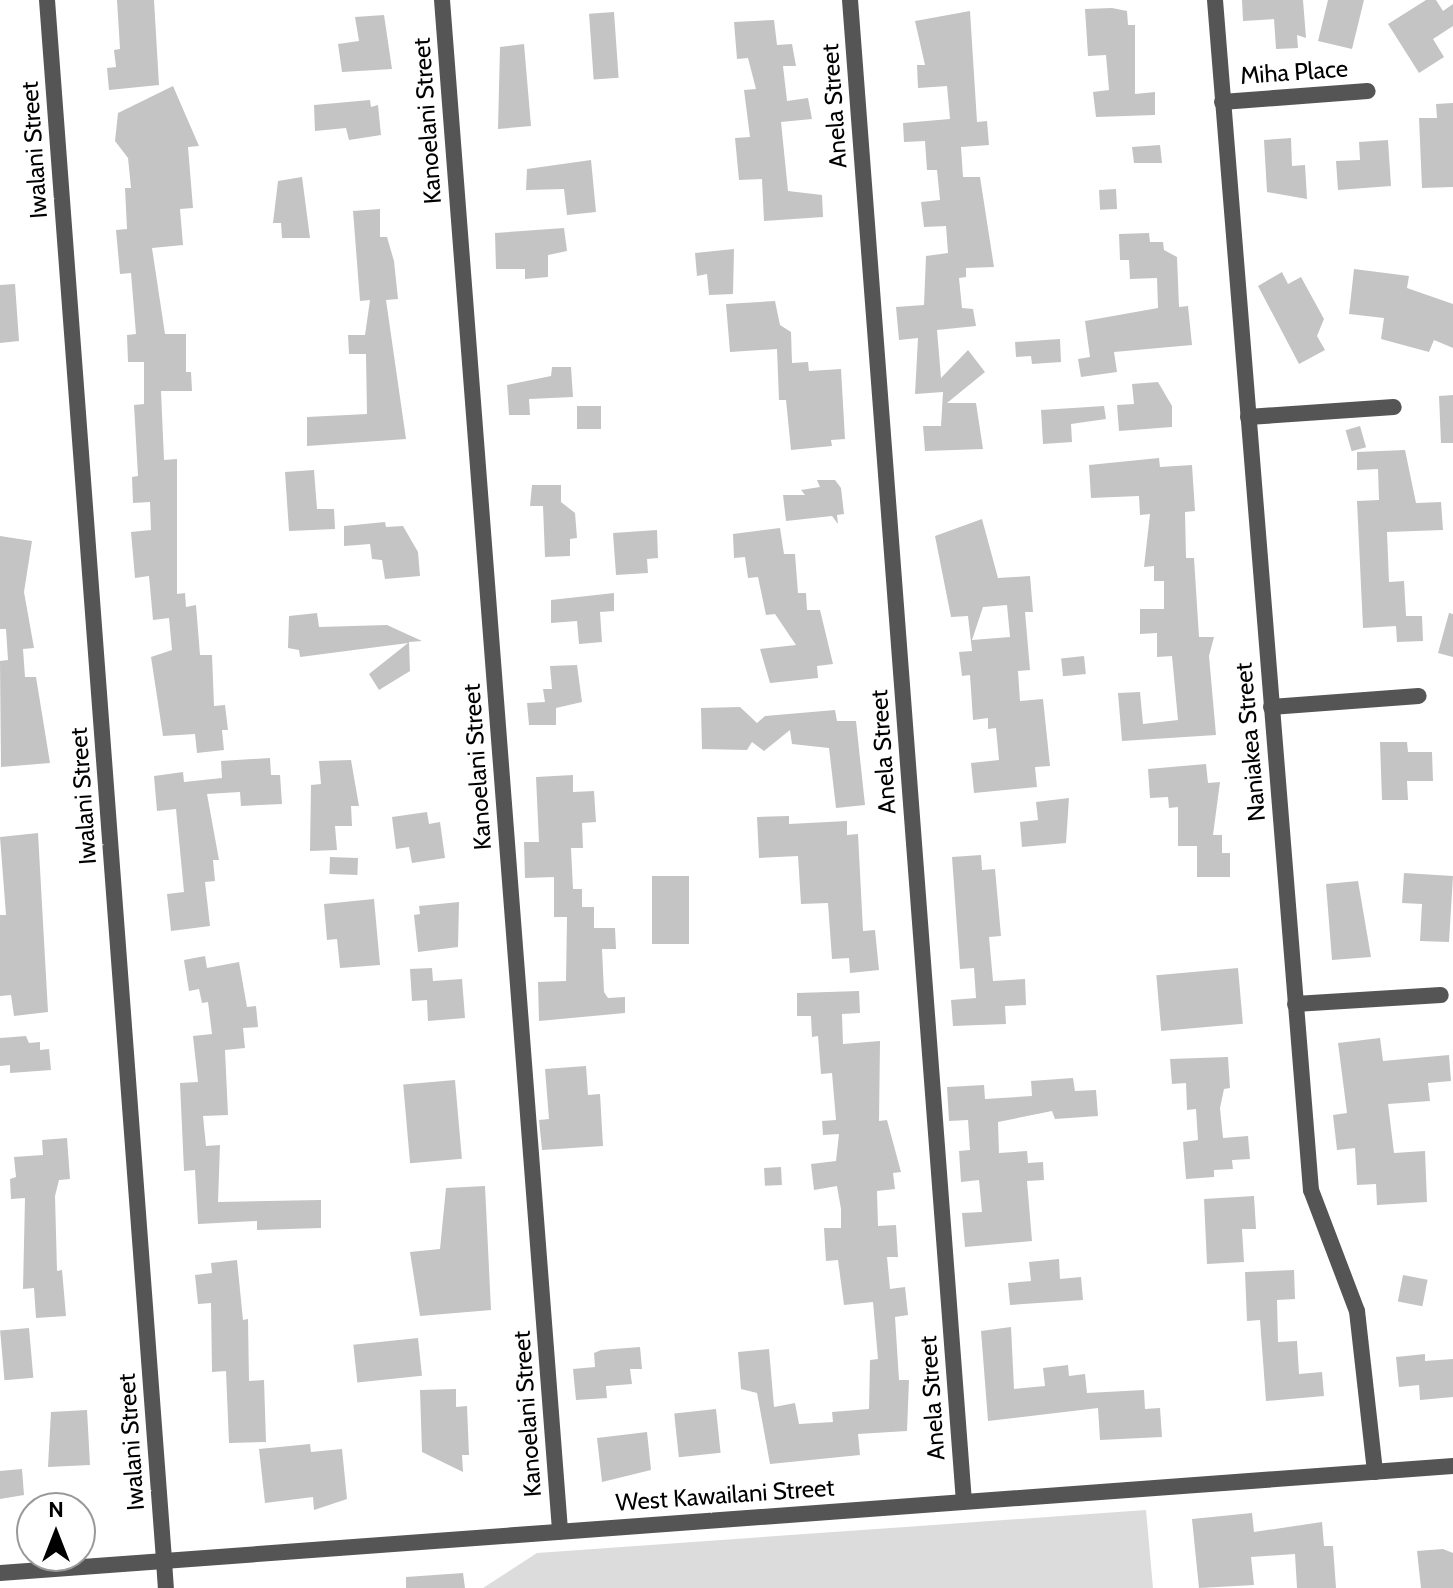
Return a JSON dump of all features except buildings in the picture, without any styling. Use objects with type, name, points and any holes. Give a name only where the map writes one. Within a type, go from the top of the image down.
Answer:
[{"type":"street","name":"Iwalani Street","points":[[47,0],[166,1588]]},
{"type":"street","name":"Kanoelani Street","points":[[442,0],[560,1531]]},
{"type":"street","name":"Anela Street","points":[[850,0],[964,1501]]},
{"type":"street","name":"Naniakea Street","points":[[1215,0],[1311,1190],[1357,1311],[1375,1472]]},
{"type":"street","name":"Miha Place","points":[[1222,102],[1368,91]]},
{"type":"street","points":[[1248,417],[1394,407]]},
{"type":"street","points":[[1271,707],[1419,696]]},
{"type":"street","points":[[1295,1004],[1441,995]]},
{"type":"street","name":"West Kawailani Street","points":[[0,1573],[1453,1466]]},
{"type":"shaded area","points":[[1146,1510],[1153,1588],[483,1588],[537,1553]]}]
